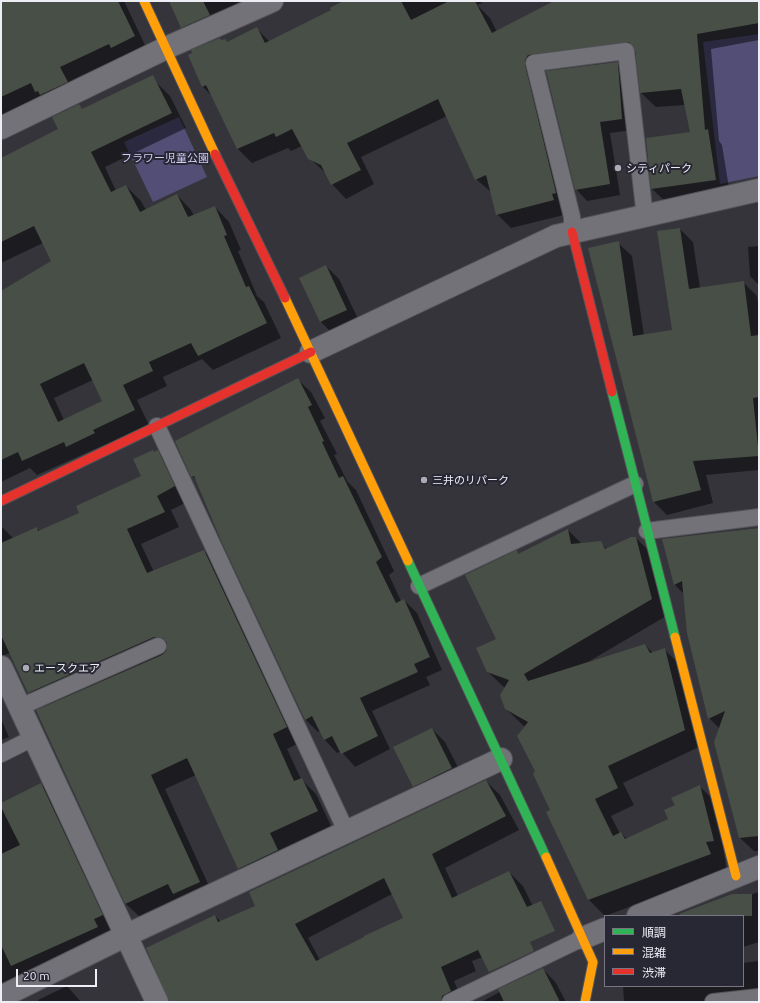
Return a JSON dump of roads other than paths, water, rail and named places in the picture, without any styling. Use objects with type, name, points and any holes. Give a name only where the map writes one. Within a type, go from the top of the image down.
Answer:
[{"type":"street","points":[[144,1],[208,140],[311,352],[583,938],[593,962],[585,1002]]},
{"type":"street","points":[[1,128],[166,48],[272,1]]},
{"type":"street","points":[[1,500],[556,236],[759,190]]},
{"type":"street","points":[[572,232],[575,249],[736,876]]},
{"type":"street","points":[[1,667],[157,1002]]},
{"type":"street","points":[[1,997],[127,935],[347,833],[501,759]]},
{"type":"street","points":[[640,915],[759,867]]},
{"type":"street","points":[[583,938],[604,930]]},
{"type":"lane","points":[[572,232],[572,217],[534,63],[626,51],[645,217]]},
{"type":"lane","points":[[157,426],[347,833]]},
{"type":"lane","points":[[419,586],[635,484]]},
{"type":"lane","points":[[647,530],[759,517]]},
{"type":"lane","points":[[20,707],[158,646]]},
{"type":"lane","points":[[1,754],[33,738]]},
{"type":"lane","points":[[450,1002],[583,938]]},
{"type":"lane","points":[[713,1002],[759,997]]},
{"type":"place","name":"シティパーク","points":[[618,168]]},
{"type":"place","name":"三井のリパーク","points":[[424,480]]},
{"type":"place","name":"エースクエア","points":[[26,668]]},
{"type":"park label","name":"フラワー児童公園","points":[[165,158]]}]
